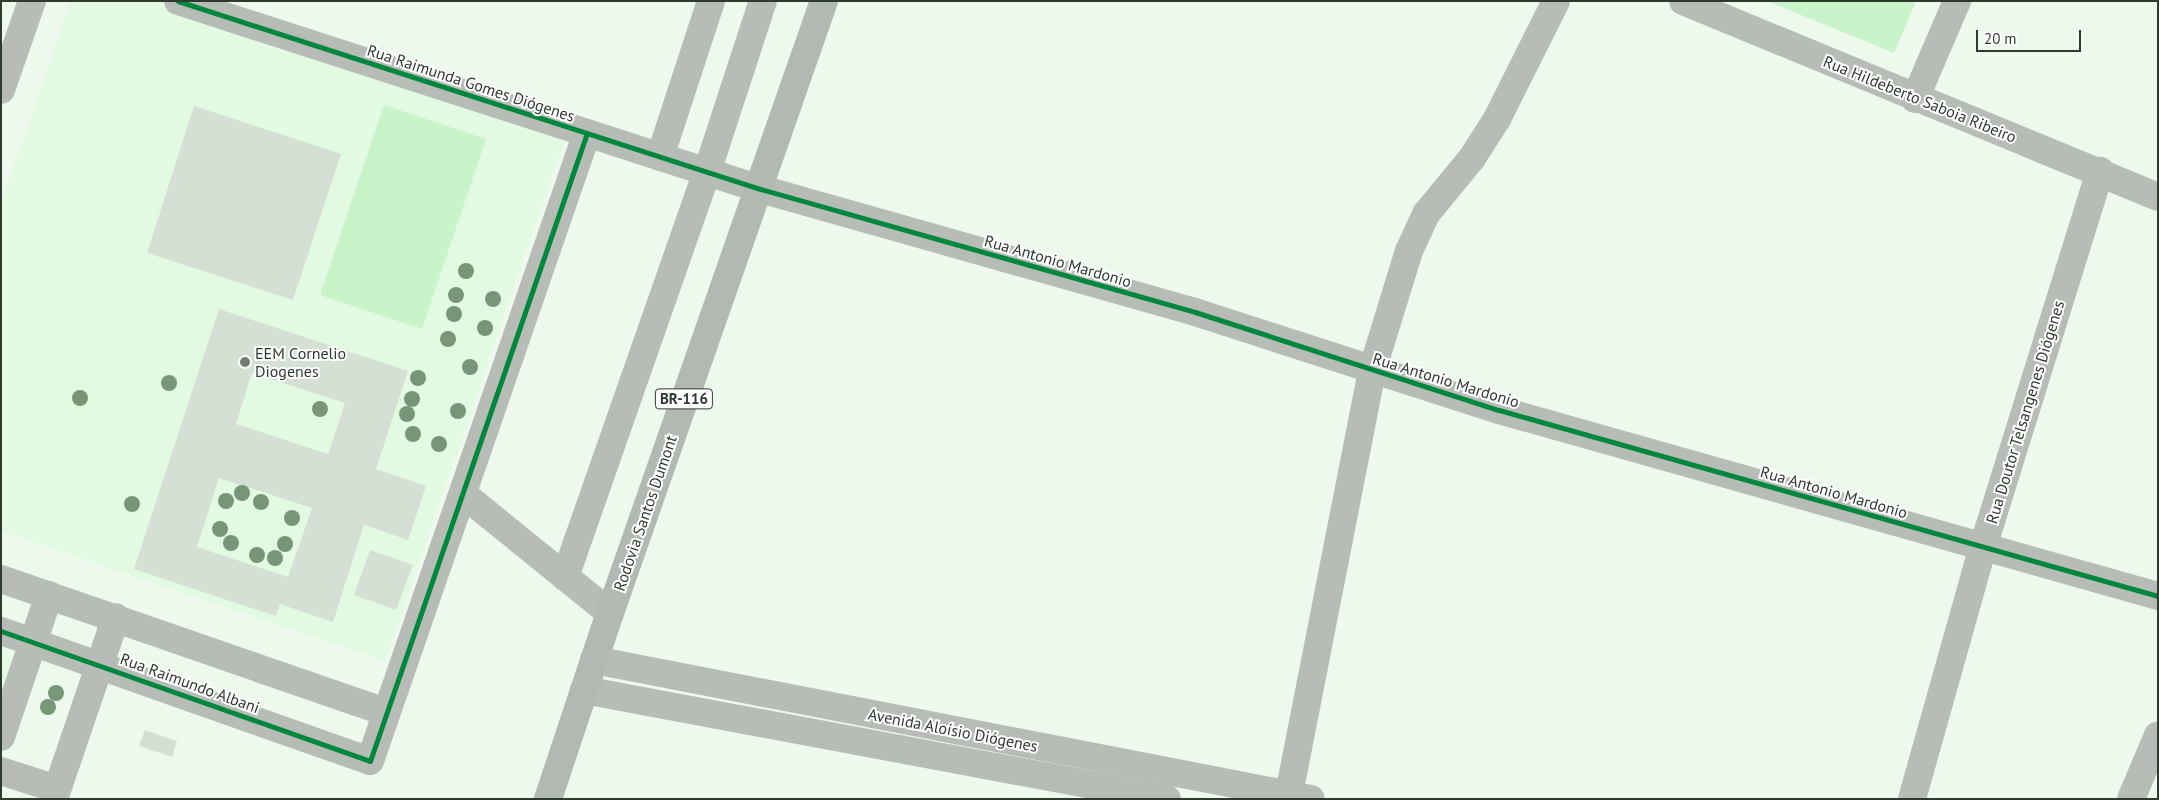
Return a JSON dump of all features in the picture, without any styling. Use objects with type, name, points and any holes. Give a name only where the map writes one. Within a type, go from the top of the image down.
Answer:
[{"type":"highway","name":"Rodovia Santos Dumont","points":[[548,799],[610,613],[757,188],[824,1]]},
{"type":"street","points":[[1,90],[32,1]]},
{"type":"street","name":"Rua Raimunda Gomes Diógenes","points":[[178,1],[757,188]]},
{"type":"street","points":[[660,157],[711,1]]},
{"type":"street","points":[[565,577],[707,172],[763,1]]},
{"type":"street","points":[[1296,797],[1372,371],[1409,251],[1426,214],[1472,158],[1496,119],[1556,1]]},
{"type":"street","name":"Rua Hildeberto Saboia Ribeiro","points":[[1684,1],[1916,99],[2100,171],[2158,197]]},
{"type":"street","points":[[1916,99],[1957,1]]},
{"type":"street","points":[[1,579],[116,617],[385,712],[463,494],[587,133]]},
{"type":"street","name":"Rua Doutor Telsangenes Diógenes","points":[[1912,799],[1983,547],[2100,171]]},
{"type":"street","name":"Rua Antonio Mardonio","points":[[757,188],[1195,312],[1372,371],[1499,410],[2158,596]]},
{"type":"street","points":[[463,494],[610,613]]},
{"type":"street","points":[[1,737],[49,595]]},
{"type":"street","points":[[1,770],[55,794],[116,617]]},
{"type":"street","name":"Rua Raimundo Albani","points":[[1,631],[370,761],[385,712]]},
{"type":"street","name":"Avenida Aloísio Diógenes","points":[[594,660],[1296,797]]},
{"type":"street","name":"Avenida Aloísio Diógenes","points":[[584,690],[1167,799]]},
{"type":"street","points":[[2131,799],[2158,734]]},
{"type":"shaded area","name":"EEM Cornelio Diogenes","points":[[71,1],[170,1],[566,136],[385,661],[1,531],[1,203]]},
{"type":"shaded area","points":[[1,643],[14,666],[1,704]]},
{"type":"green space","points":[[1767,1],[1916,1],[1894,53]]},
{"type":"green space","points":[[384,105],[486,139],[422,329],[320,295]]},
{"type":"building","points":[[194,106],[341,154],[293,300],[147,253]]},
{"type":"building","points":[[219,309],[408,371],[376,469],[426,486],[408,540],[364,525],[333,622],[280,604],[276,616],[134,569]],"holes":[[[252,373],[345,403],[328,454],[236,424]],[[219,478],[312,508],[288,577],[197,547]]]},
{"type":"building","points":[[370,550],[413,565],[396,610],[354,595]]},
{"type":"building","points":[[145,730],[177,741],[172,757],[139,746]]},
{"type":"cycle path","points":[[178,1],[757,188],[1195,312],[1499,410],[2158,596]]},
{"type":"cycle path","points":[[1,631],[370,761],[587,133]]},
{"type":"place","name":"EEM Cornelio Diogenes","points":[[245,362]]}]
